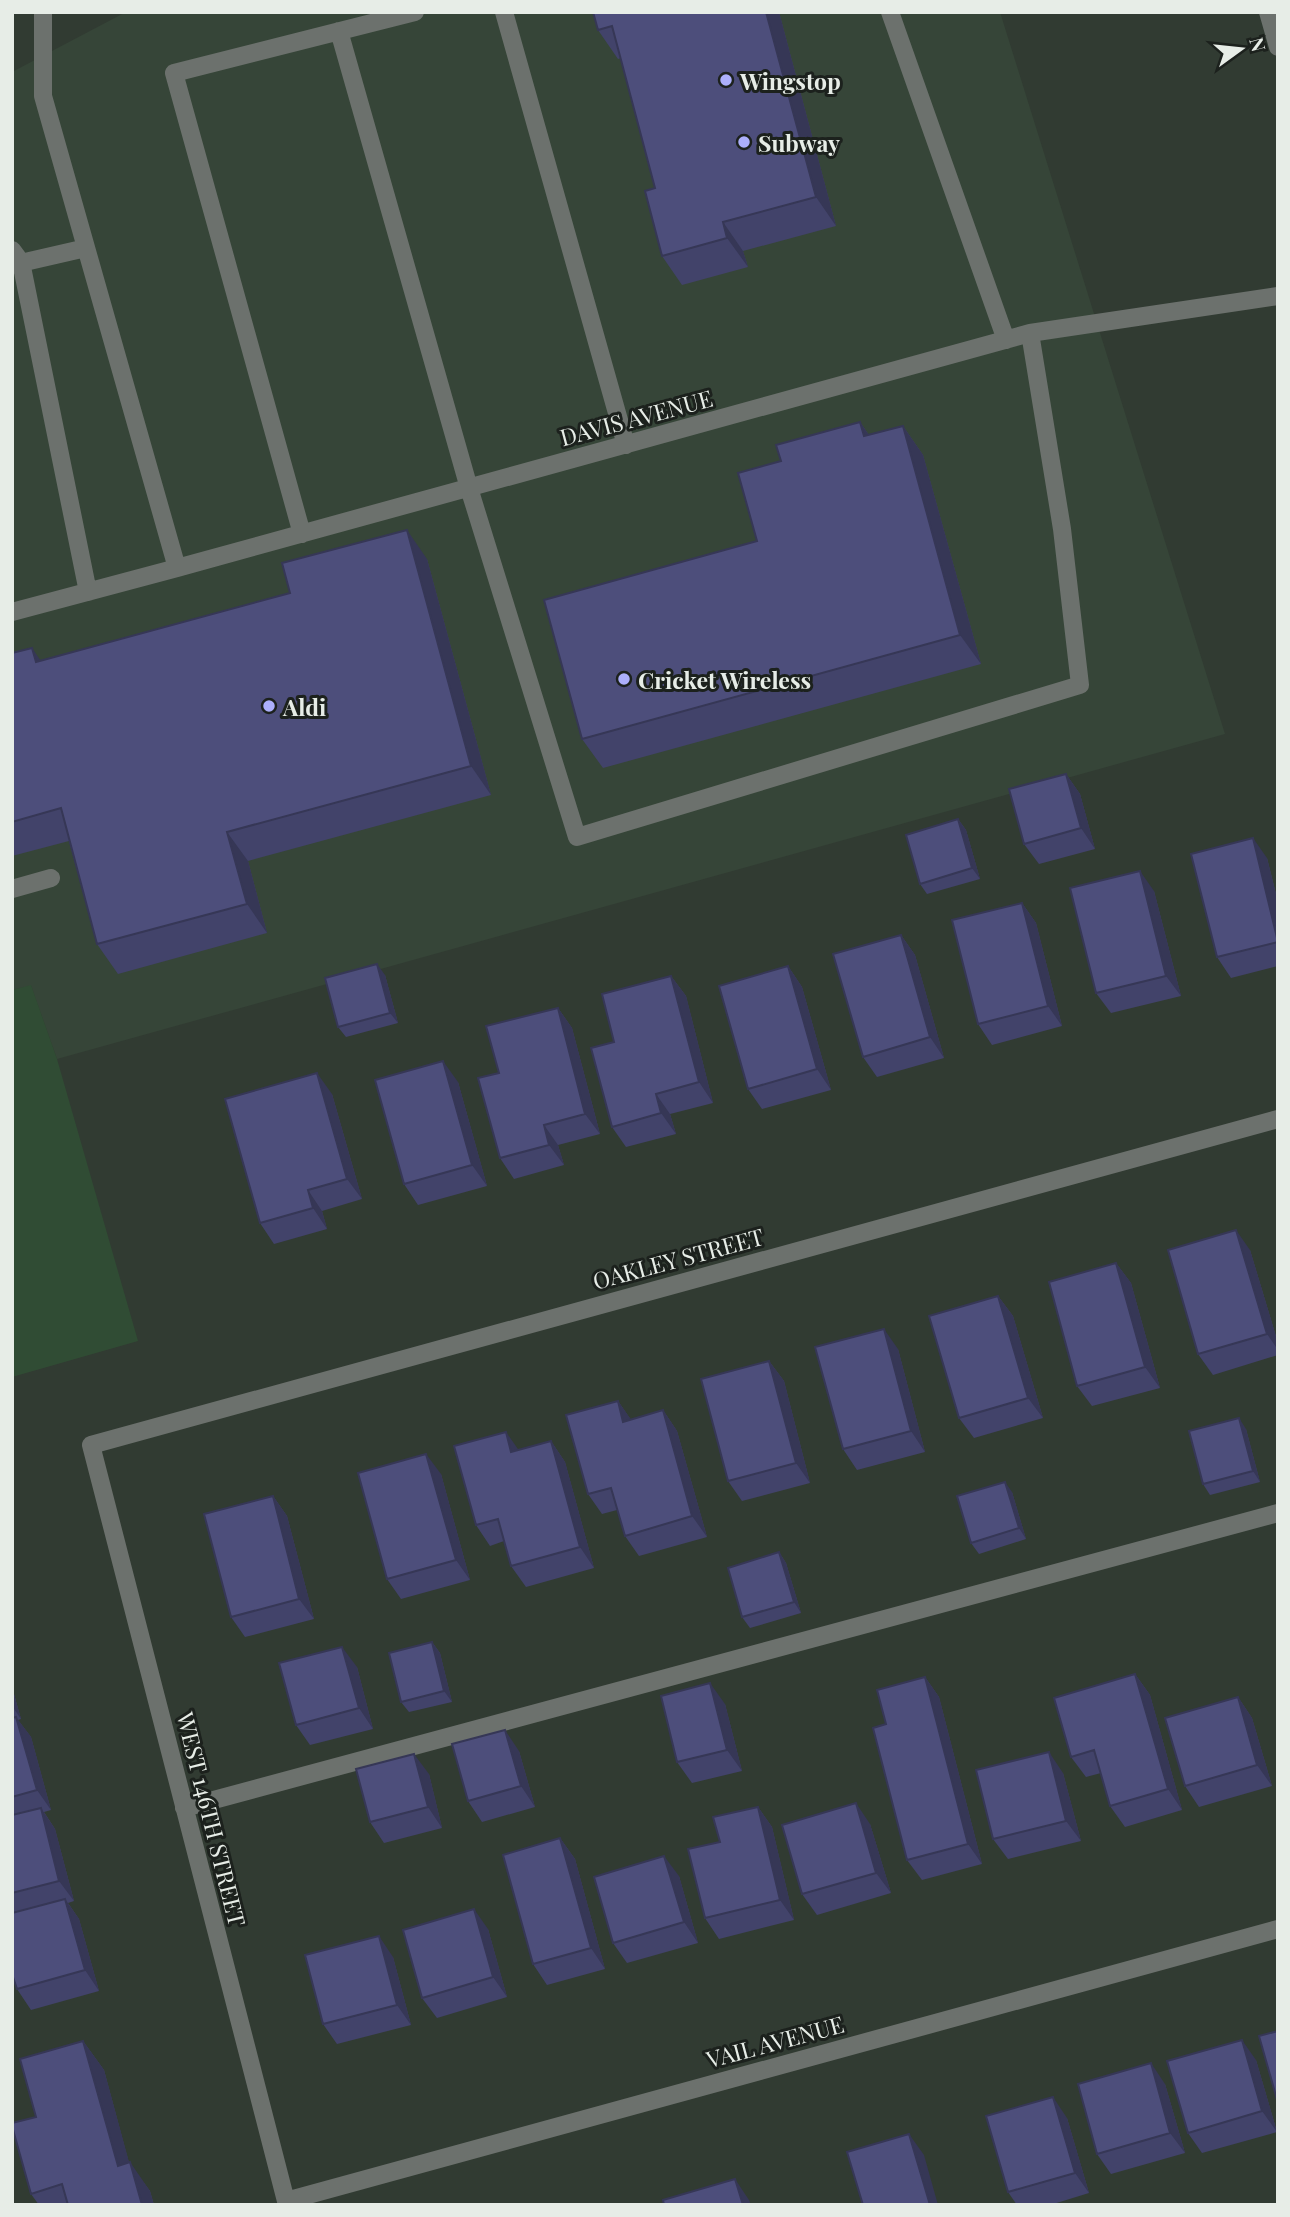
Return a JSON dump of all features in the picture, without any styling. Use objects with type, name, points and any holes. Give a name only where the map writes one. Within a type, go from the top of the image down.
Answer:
[{"type":"street","points":[[44,12],[43,96],[177,569]]},
{"type":"street","points":[[302,534],[174,73],[415,12]]},
{"type":"street","points":[[504,12],[626,445]]},
{"type":"street","points":[[890,12],[1006,340]]},
{"type":"street","points":[[1268,12],[1278,47]]},
{"type":"street","points":[[340,31],[469,488],[576,836],[1080,685],[1062,529],[1030,333]]},
{"type":"street","points":[[86,248],[15,259],[88,592]]},
{"type":"street","name":"DAVIS AVENUE","points":[[12,612],[177,569],[1030,333],[1278,296]]},
{"type":"street","points":[[12,889],[51,878]]},
{"type":"street","name":"OAKLEY STREET","points":[[91,1445],[1278,1119]]},
{"type":"street","name":"WEST 146TH STREET","points":[[91,1445],[286,2203]]},
{"type":"street","points":[[184,1808],[1278,1513]]},
{"type":"street","name":"VAIL AVENUE","points":[[286,2203],[1278,1928]]},
{"type":"shaded area","points":[[126,12],[1000,12],[1225,734],[57,1059],[31,986],[12,990],[12,72]]},
{"type":"green space","points":[[31,985],[57,1059],[138,1341],[12,1377],[12,990]]},
{"type":"building","points":[[593,12],[766,12],[816,197],[723,222],[727,238],[662,256],[645,191],[655,188],[612,26],[598,30]]},
{"type":"building","points":[[860,422],[864,436],[903,426],[960,635],[582,739],[544,600],[757,541],[738,473],[781,461],[776,445]]},
{"type":"building","points":[[407,530],[471,766],[227,832],[247,904],[97,944],[61,808],[12,822],[12,653],[32,648],[36,662],[290,593],[282,563]]},
{"type":"building","points":[[1066,774],[1081,828],[1024,844],[1009,789]]},
{"type":"building","points":[[958,819],[972,868],[920,884],[906,835]]},
{"type":"building","points":[[1253,838],[1278,942],[1217,957],[1191,854]]},
{"type":"building","points":[[1140,871],[1166,976],[1096,993],[1070,888]]},
{"type":"building","points":[[1022,903],[1048,1006],[978,1024],[952,920]]},
{"type":"building","points":[[901,935],[930,1037],[863,1057],[833,954]]},
{"type":"building","points":[[377,964],[390,1013],[338,1027],[325,978]]},
{"type":"building","points":[[788,966],[817,1069],[748,1089],[719,986]]},
{"type":"building","points":[[671,976],[699,1082],[656,1094],[661,1113],[612,1127],[591,1048],[614,1042],[602,994]]},
{"type":"building","points":[[558,1008],[585,1114],[544,1125],[549,1145],[500,1158],[478,1078],[499,1073],[486,1026]]},
{"type":"building","points":[[443,1061],[472,1165],[404,1184],[375,1080]]},
{"type":"building","points":[[317,1073],[347,1179],[308,1190],[313,1208],[260,1223],[225,1099]]},
{"type":"building","points":[[1236,1230],[1267,1334],[1198,1354],[1168,1250]]},
{"type":"building","points":[[1116,1263],[1145,1367],[1077,1386],[1049,1282]]},
{"type":"building","points":[[998,1296],[1028,1398],[959,1418],[929,1316]]},
{"type":"building","points":[[884,1329],[911,1431],[843,1449],[815,1347]]},
{"type":"building","points":[[769,1361],[796,1463],[728,1481],[701,1379]]},
{"type":"building","points":[[618,1401],[623,1422],[663,1410],[692,1516],[625,1536],[611,1488],[588,1494],[566,1415]]},
{"type":"building","points":[[1239,1418],[1253,1471],[1203,1484],[1189,1431]]},
{"type":"building","points":[[506,1432],[511,1452],[551,1441],[580,1547],[511,1566],[498,1519],[476,1525],[454,1446]]},
{"type":"building","points":[[426,1454],[456,1560],[387,1579],[358,1473]]},
{"type":"building","points":[[1005,1482],[1019,1528],[971,1543],[957,1496]]},
{"type":"building","points":[[273,1496],[299,1599],[231,1617],[204,1514]]},
{"type":"building","points":[[779,1552],[794,1602],[742,1617],[728,1568]]},
{"type":"building","points":[[432,1642],[444,1691],[401,1702],[389,1653]]},
{"type":"building","points":[[342,1647],[359,1708],[296,1725],[279,1663]]},
{"type":"building","points":[[1135,1674],[1168,1789],[1110,1806],[1094,1750],[1071,1757],[1054,1698]]},
{"type":"building","points":[[925,1677],[968,1844],[907,1860],[873,1728],[886,1724],[877,1690]]},
{"type":"building","points":[[710,1683],[727,1750],[677,1762],[661,1696]]},
{"type":"building","points":[[1238,1697],[1257,1765],[1185,1786],[1165,1718]]},
{"type":"building","points":[[16,1717],[37,1790],[12,1797],[12,1718]]},
{"type":"building","points":[[505,1730],[521,1786],[468,1801],[452,1744]]},
{"type":"building","points":[[1049,1752],[1066,1821],[993,1839],[976,1770]]},
{"type":"building","points":[[414,1754],[428,1807],[370,1822],[356,1769]]},
{"type":"building","points":[[856,1803],[876,1873],[802,1894],[782,1825]]},
{"type":"building","points":[[758,1807],[780,1900],[705,1918],[688,1849],[720,1842],[713,1817]]},
{"type":"building","points":[[41,1808],[59,1881],[12,1893],[12,1815]]},
{"type":"building","points":[[560,1838],[591,1948],[533,1964],[503,1855]]},
{"type":"building","points":[[664,1856],[684,1922],[613,1943],[594,1877]]},
{"type":"building","points":[[65,1899],[85,1970],[17,1989],[12,1974],[12,1913]]},
{"type":"building","points":[[474,1909],[493,1977],[422,1998],[403,1930]]},
{"type":"building","points":[[379,1936],[397,2005],[323,2024],[305,1955]]},
{"type":"building","points":[[1278,2031],[1278,2103],[1259,2036]]},
{"type":"building","points":[[1242,2040],[1262,2111],[1188,2133],[1167,2061]]},
{"type":"building","points":[[83,2041],[118,2166],[130,2162],[142,2205],[68,2205],[62,2184],[31,2194],[12,2126],[12,2123],[36,2117],[20,2059]]},
{"type":"building","points":[[1151,2063],[1170,2133],[1097,2154],[1078,2084]]},
{"type":"building","points":[[1053,2097],[1075,2173],[1008,2192],[986,2116]]},
{"type":"building","points":[[909,2134],[930,2205],[863,2205],[847,2152]]},
{"type":"building","points":[[735,2179],[743,2205],[664,2205],[663,2200]]},
{"type":"place","name":"Wingstop","points":[[726,80]]},
{"type":"place","name":"Subway","points":[[744,142]]},
{"type":"place","name":"Cricket Wireless","points":[[624,679]]},
{"type":"place","name":"Aldi","points":[[269,706]]}]
